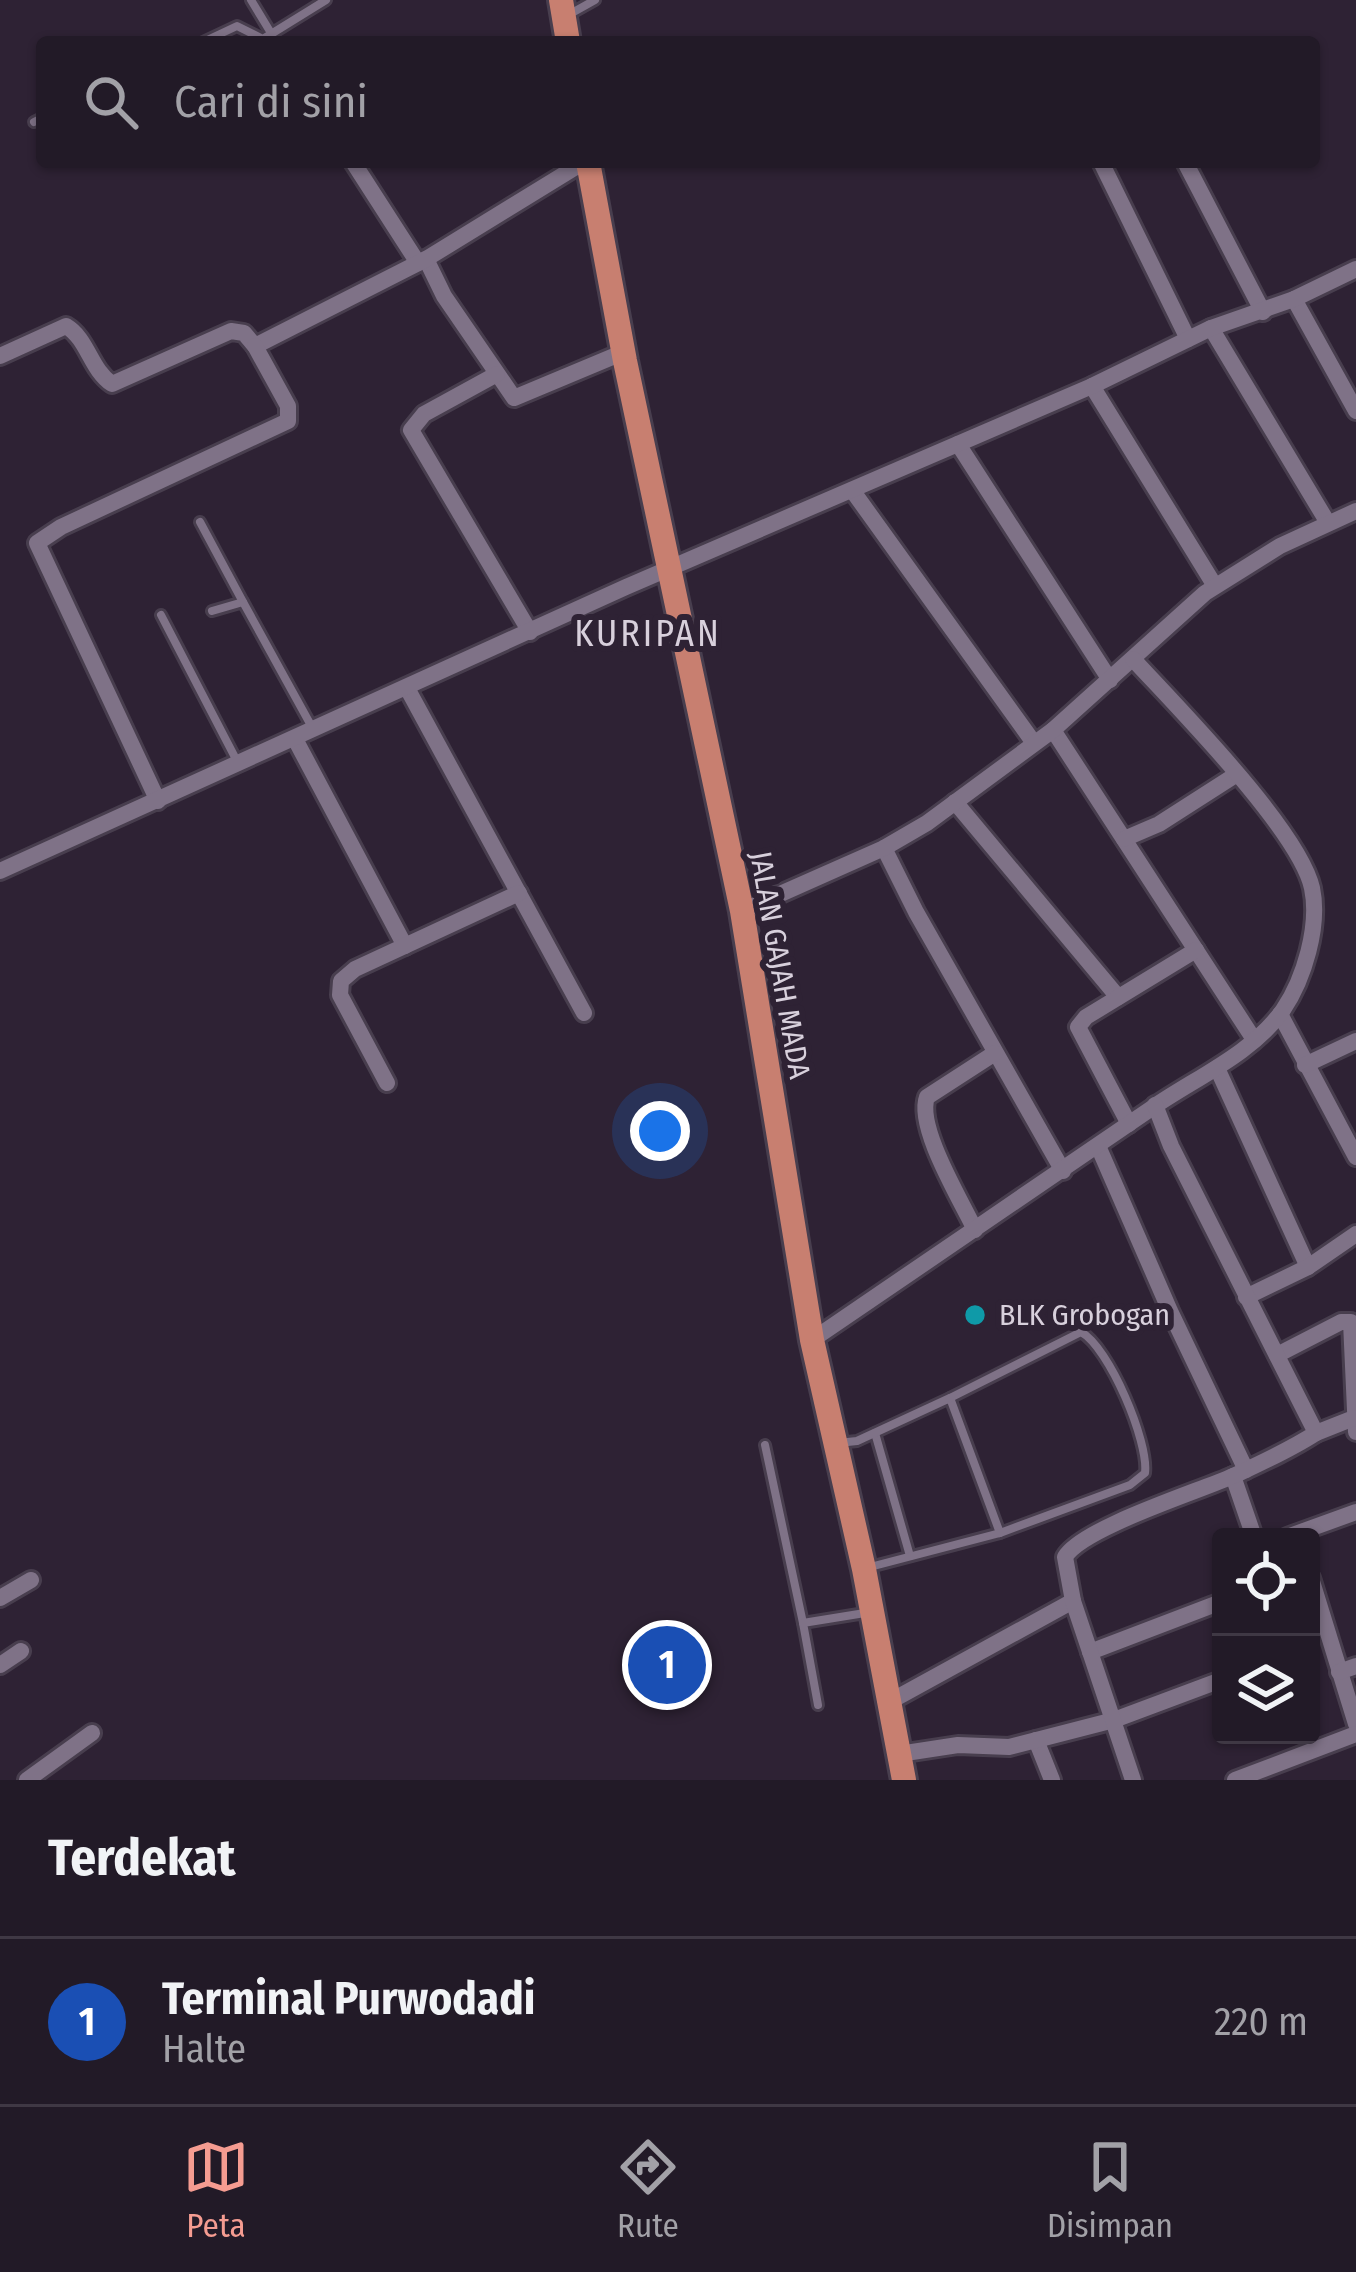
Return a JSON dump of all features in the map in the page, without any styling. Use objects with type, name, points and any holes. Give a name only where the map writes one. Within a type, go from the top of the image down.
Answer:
[{"type":"main road","name":"JALAN GAJAH MADA","points":[[587,168],[742,911],[812,1340],[864,1568],[904,1780]]},
{"type":"street","points":[[357,168],[511,396],[520,398],[624,352]]},
{"type":"street","points":[[255,346],[422,261],[577,168]]},
{"type":"street","points":[[1104,168],[1189,339]]},
{"type":"street","points":[[1188,168],[1262,312]]},
{"type":"street","points":[[0,871],[668,568],[1092,386],[1211,328],[1294,299],[1356,269]]},
{"type":"street","points":[[1294,299],[1356,411]]},
{"type":"street","points":[[0,356],[66,326],[74,329],[95,367],[112,384],[231,331],[244,333],[288,406],[288,421],[61,527],[37,543],[158,801]]},
{"type":"street","points":[[1211,328],[1328,523]]},
{"type":"street","points":[[497,374],[424,414],[411,430],[530,632]]},
{"type":"street","points":[[1092,386],[1215,586]]},
{"type":"street","points":[[958,444],[1110,680]]},
{"type":"street","points":[[852,490],[1034,743]]},
{"type":"street","points":[[742,911],[884,848],[955,802],[1053,730],[1215,586],[1356,511]]},
{"type":"street","points":[[812,1340],[1155,1105],[1217,1068],[1280,1014],[1302,975],[1314,904],[1312,884],[1237,774],[1133,658]]},
{"type":"street","points":[[407,688],[584,1013]]},
{"type":"street","points":[[1053,730],[1253,1038]]},
{"type":"street","points":[[296,739],[405,946]]},
{"type":"street","points":[[1124,839],[1159,824],[1237,774]]},
{"type":"street","points":[[955,802],[1118,998]]},
{"type":"street","points":[[884,848],[1063,1171]]},
{"type":"street","points":[[387,1083],[339,987],[355,969],[519,893]]},
{"type":"street","points":[[1129,1124],[1078,1030],[1086,1017],[1196,950]]},
{"type":"street","points":[[1280,1014],[1356,1157]]},
{"type":"street","points":[[1305,1065],[1356,1040]]},
{"type":"street","points":[[975,1231],[935,1146],[924,1104],[927,1097],[995,1053]]},
{"type":"street","points":[[1217,1068],[1308,1267]]},
{"type":"street","points":[[1155,1105],[1171,1146],[1316,1433]]},
{"type":"street","points":[[1099,1146],[1240,1473],[1252,1528]]},
{"type":"street","points":[[1246,1297],[1308,1267],[1356,1234]]},
{"type":"street","points":[[1133,1780],[1073,1601],[1065,1557],[1071,1546],[1240,1473],[1316,1433],[1355,1425],[1351,1322],[1341,1322],[1277,1355]]},
{"type":"street","points":[[1315,1528],[1356,1512]]},
{"type":"street","points":[[0,1598],[31,1580]]},
{"type":"street","points":[[889,1702],[1073,1601]]},
{"type":"street","points":[[1090,1652],[1212,1605]]},
{"type":"street","points":[[1320,1610],[1330,1646],[1347,1669],[1356,1724]]},
{"type":"street","points":[[1320,1648],[1330,1646]]},
{"type":"street","points":[[0,1664],[21,1651]]},
{"type":"street","points":[[899,1754],[958,1744],[1009,1747],[1114,1720],[1212,1683]]},
{"type":"street","points":[[27,1780],[92,1733]]},
{"type":"street","points":[[1235,1780],[1356,1734]]},
{"type":"street","points":[[1036,1740],[1052,1780]]},
{"type":"lane","points":[[251,0],[271,33]]},
{"type":"lane","points":[[266,36],[326,0]]},
{"type":"lane","points":[[565,20],[595,0]]},
{"type":"lane","points":[[215,36],[237,26],[256,36]]},
{"type":"lane","points":[[200,523],[314,730]]},
{"type":"lane","points":[[212,611],[243,602]]},
{"type":"lane","points":[[160,615],[239,764]]},
{"type":"lane","points":[[836,1444],[875,1433],[1081,1331],[1116,1377],[1146,1457],[1139,1479],[1000,1533],[864,1568]]},
{"type":"lane","points":[[950,1398],[1000,1533]]},
{"type":"lane","points":[[875,1433],[910,1556]]},
{"type":"lane","points":[[765,1445],[818,1705]]},
{"type":"lane","points":[[803,1623],[872,1612]]},
{"type":"place","name":"BLK Grobogan","points":[[975,1315]]},
{"type":"place","name":"Terminal Purwodadi","points":[[667,1665]]},
{"type":"district","name":"KURIPAN","points":[[648,634]]}]
